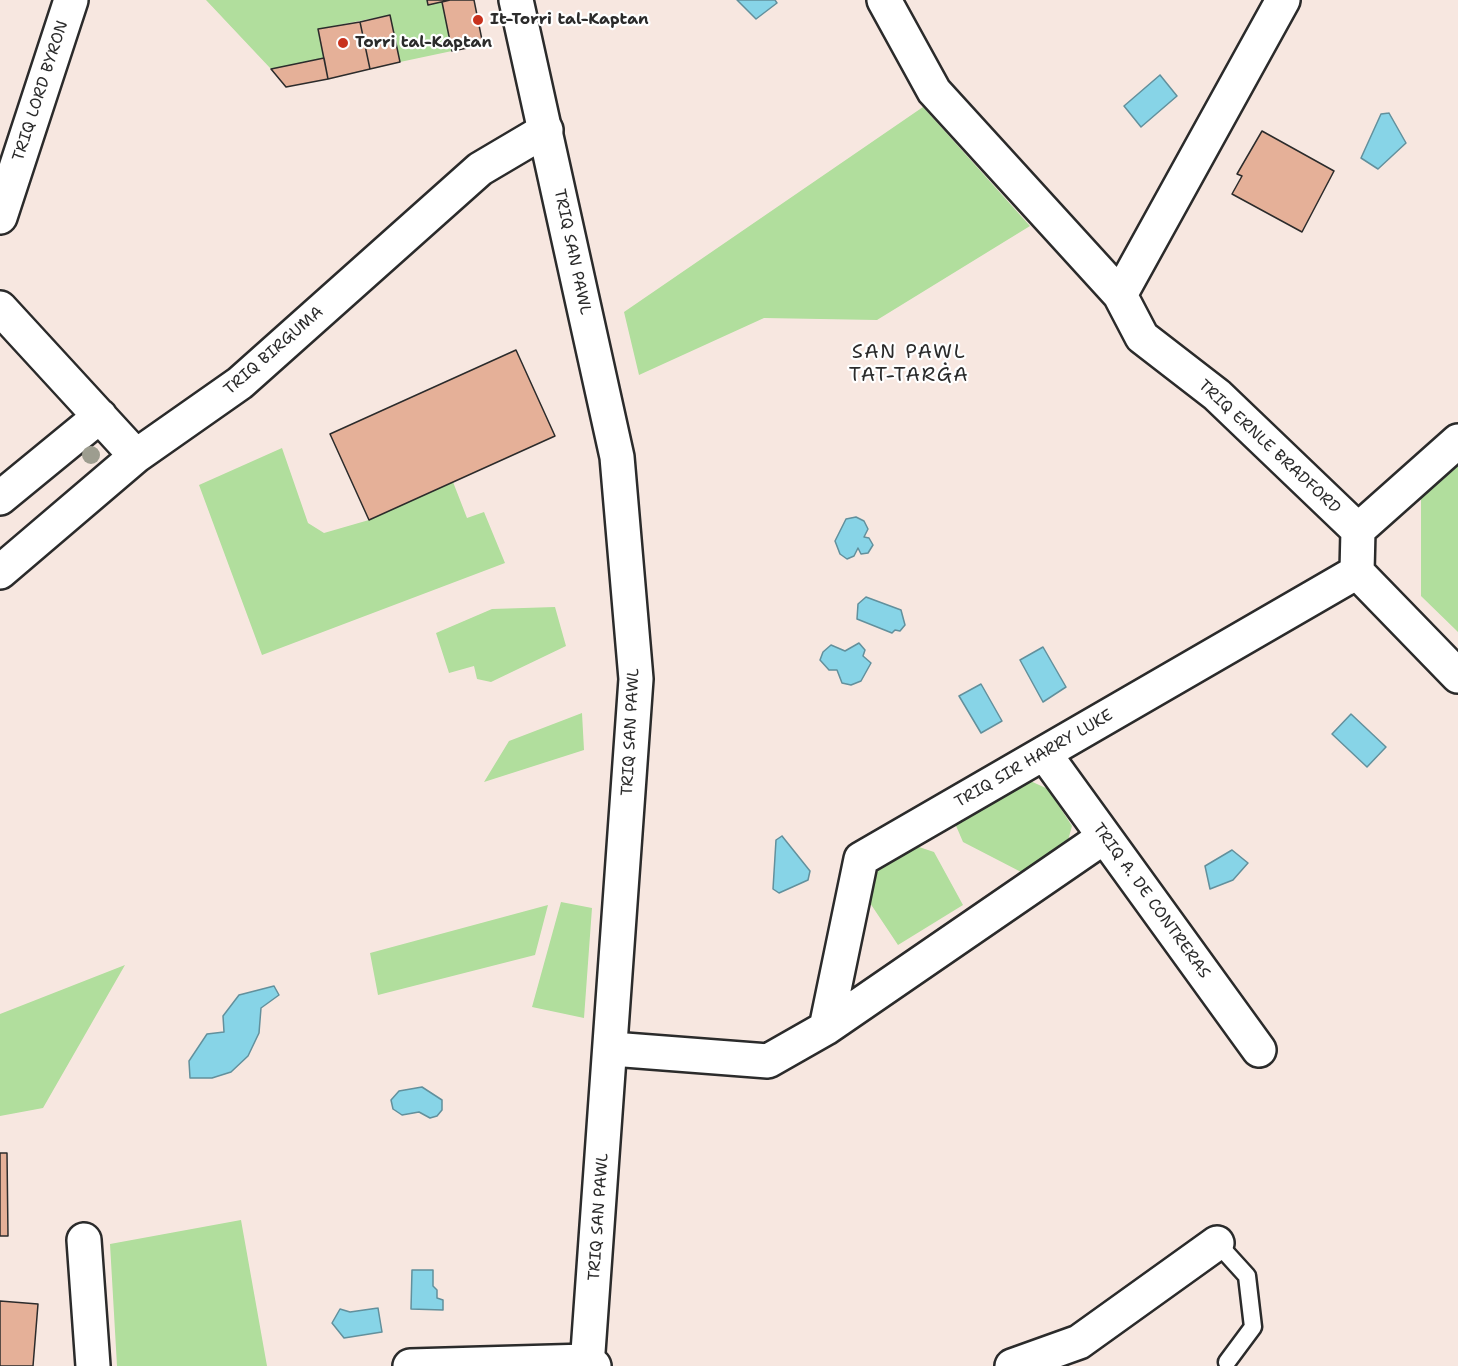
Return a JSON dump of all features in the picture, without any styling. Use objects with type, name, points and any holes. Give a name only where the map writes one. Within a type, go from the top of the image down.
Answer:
[{"type":"street","name":"TRIQ LORD BYRON","points":[[3,196],[71,0]]},
{"type":"street","name":"TRIQ SAN PAWL","points":[[516,0],[617,457],[636,679],[589,1364]]},
{"type":"street","name":"TRIQ ERNLE BRADFORD","points":[[884,0],[934,91],[1120,295],[1142,337],[1217,395],[1358,530]]},
{"type":"street","points":[[1120,295],[1283,0]]},
{"type":"street","name":"TRIQ BIRGUMA","points":[[0,572],[136,456],[240,383],[480,168],[546,130]]},
{"type":"street","points":[[0,308],[136,456]]},
{"type":"street","points":[[0,498],[100,416]]},
{"type":"street","points":[[1458,441],[1358,530],[1357,572],[1458,676]]},
{"type":"street","name":"TRIQ SIR HARRY LUKE","points":[[826,1028],[861,859],[1357,572]]},
{"type":"street","name":"TRIQ A. DE CONTRERAS","points":[[1044,753],[1258,1050]]},
{"type":"street","points":[[612,1049],[768,1061],[826,1028],[1104,837]]},
{"type":"street","points":[[84,1240],[93,1366]]},
{"type":"street","points":[[1012,1366],[1079,1342],[1217,1243]]},
{"type":"street","points":[[410,1366],[589,1364]]},
{"type":"lane","points":[[1217,1243],[1247,1276],[1253,1327],[1227,1362]]},
{"type":"green space","points":[[206,0],[427,0],[429,5],[442,2],[452,51],[400,62],[390,15],[318,29],[324,58],[271,69]]},
{"type":"green space","points":[[923,107],[1030,226],[877,320],[764,318],[639,375],[624,312]]},
{"type":"green space","points":[[282,448],[308,523],[324,533],[369,520],[453,482],[467,518],[484,512],[505,563],[262,655],[199,485]]},
{"type":"green space","points":[[1458,463],[1458,632],[1421,596],[1421,496]]},
{"type":"green space","points":[[555,607],[566,646],[491,682],[477,679],[474,666],[449,673],[436,633],[492,609]]},
{"type":"green space","points":[[582,713],[584,750],[484,782],[509,741]]},
{"type":"green space","points":[[1026,779],[1048,789],[1072,826],[1067,844],[1023,873],[963,842],[954,821]]},
{"type":"green space","points":[[919,847],[934,852],[963,905],[898,945],[870,903],[871,871]]},
{"type":"green space","points":[[561,902],[592,908],[584,1018],[532,1007]]},
{"type":"green space","points":[[548,905],[535,955],[378,995],[370,953]]},
{"type":"green space","points":[[125,965],[43,1108],[0,1116],[0,1014]]},
{"type":"green space","points":[[241,1220],[267,1366],[117,1366],[110,1244]]},
{"type":"water","points":[[737,0],[775,0],[777,3],[756,19]]},
{"type":"water","points":[[1160,75],[1177,96],[1141,127],[1124,106]]},
{"type":"water","points":[[1389,113],[1406,143],[1378,169],[1361,158],[1381,114]]},
{"type":"water","points":[[856,517],[864,521],[868,529],[864,537],[869,538],[873,545],[868,553],[861,554],[858,548],[854,556],[847,559],[840,554],[835,541],[846,519]]},
{"type":"water","points":[[866,597],[901,610],[905,625],[900,631],[895,630],[892,633],[857,619],[858,604]]},
{"type":"water","points":[[859,643],[865,650],[863,656],[871,663],[861,681],[851,685],[842,683],[837,670],[829,670],[820,660],[823,652],[831,645],[845,651]]},
{"type":"water","points":[[1043,647],[1066,687],[1043,702],[1020,660]]},
{"type":"water","points":[[981,684],[1002,721],[981,733],[959,696]]},
{"type":"water","points":[[1351,714],[1386,747],[1367,767],[1332,734]]},
{"type":"water","points":[[782,836],[810,871],[808,880],[779,893],[773,889],[776,840]]},
{"type":"water","points":[[1232,850],[1248,863],[1233,880],[1210,889],[1205,866]]},
{"type":"water","points":[[274,986],[279,995],[261,1008],[259,1033],[248,1056],[231,1072],[212,1078],[190,1078],[189,1061],[207,1034],[224,1032],[223,1016],[239,995]]},
{"type":"water","points":[[422,1087],[442,1100],[442,1110],[437,1116],[430,1118],[419,1112],[402,1115],[393,1109],[391,1100],[399,1091]]},
{"type":"water","points":[[412,1270],[433,1270],[433,1286],[437,1290],[437,1298],[443,1300],[443,1310],[411,1309]]},
{"type":"water","points":[[378,1308],[382,1332],[344,1338],[332,1323],[340,1309],[350,1312]]},
{"type":"building","points":[[427,0],[450,0],[428,5]]},
{"type":"building","points":[[474,0],[483,45],[452,51],[442,2]]},
{"type":"building","points":[[390,15],[400,62],[370,69],[360,22]]},
{"type":"building","name":"Torri tal-Kaptan","points":[[360,22],[370,69],[328,79],[318,29]]},
{"type":"building","points":[[324,58],[328,79],[286,87],[271,69]]},
{"type":"building","points":[[1262,131],[1334,171],[1302,232],[1232,194],[1242,176],[1237,174]]},
{"type":"building","points":[[516,350],[555,436],[369,520],[330,434]]},
{"type":"building","points":[[0,1153],[7,1153],[8,1236],[0,1236]]},
{"type":"building","points":[[0,1301],[38,1304],[33,1366],[0,1366]]},
{"type":"place","name":"It-Torri tal-Kaptan","points":[[478,20]]},
{"type":"place","name":"Torri tal-Kaptan","points":[[343,43]]},
{"type":"district","name":"SAN PAWL TAT-TARĠA","points":[[909,364]]}]
